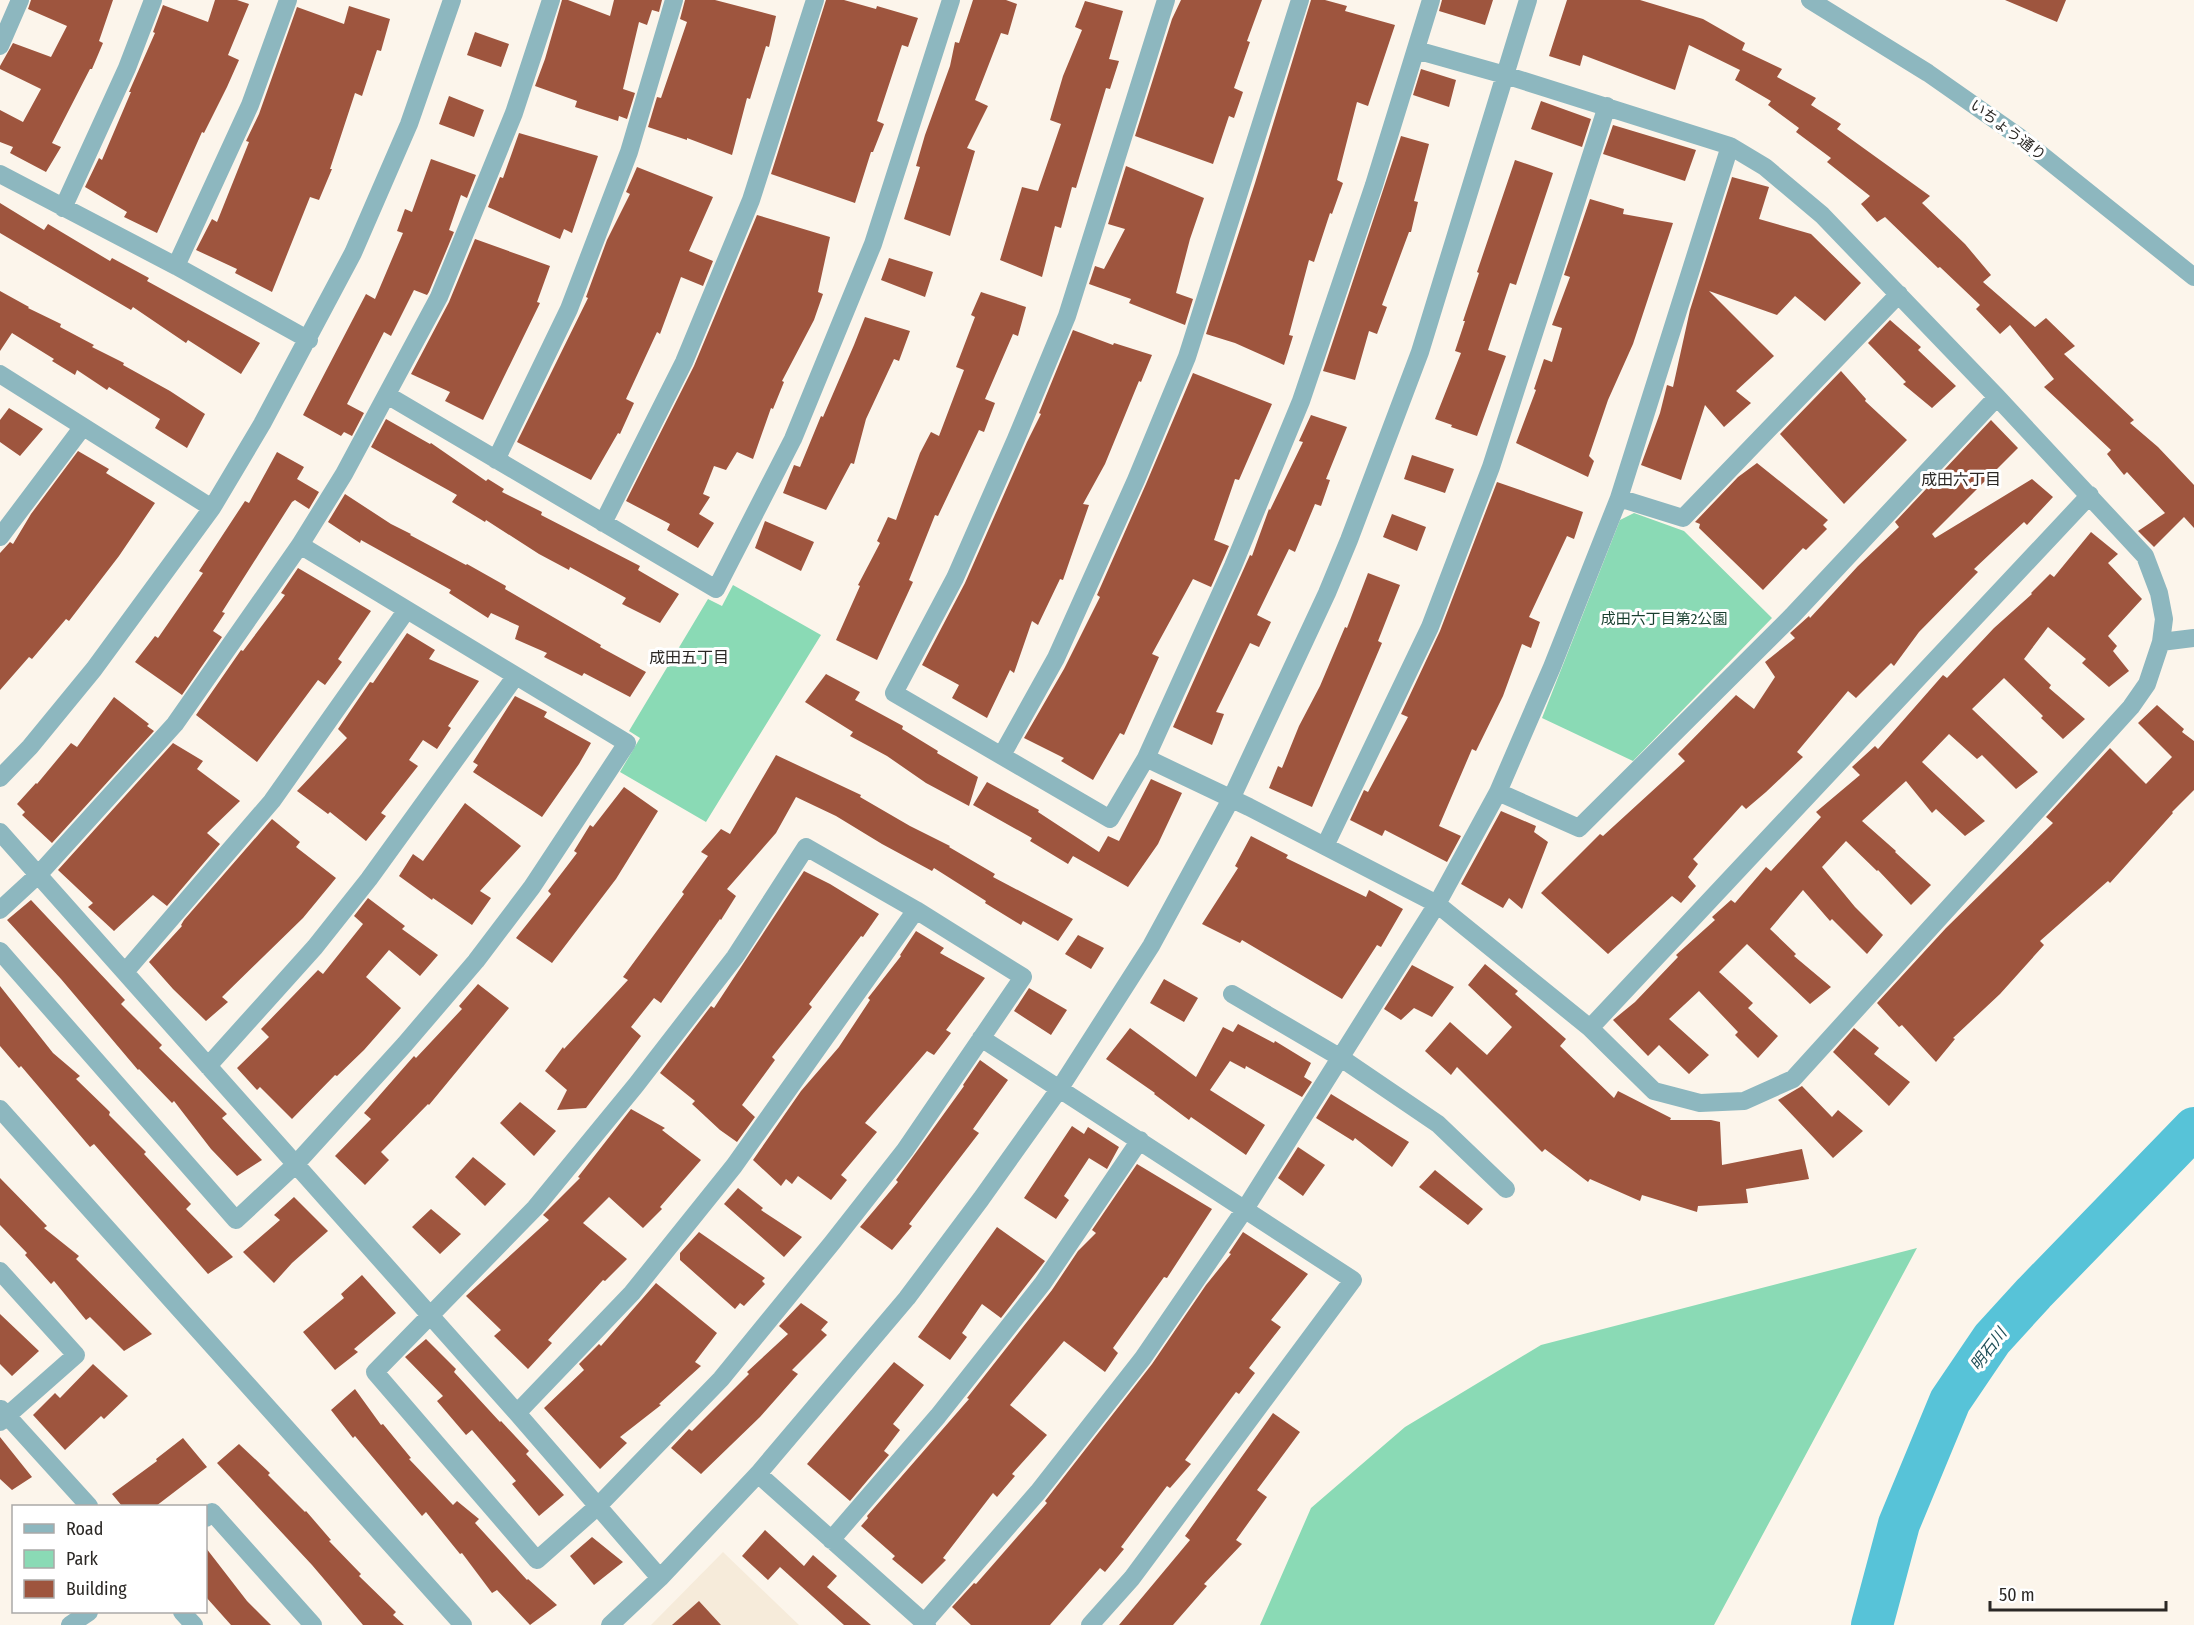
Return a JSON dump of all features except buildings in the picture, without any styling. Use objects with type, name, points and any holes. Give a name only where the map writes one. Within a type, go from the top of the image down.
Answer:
[{"type":"street","points":[[0,46],[20,0]]},
{"type":"street","points":[[63,208],[127,68],[153,0]]},
{"type":"street","points":[[176,266],[250,105],[288,0]]},
{"type":"street","points":[[0,778],[30,747],[94,669],[212,508],[262,424],[309,340],[353,253],[409,124],[452,0]]},
{"type":"street","points":[[0,910],[39,874],[175,724],[300,545],[344,474],[439,297],[514,114],[551,0]]},
{"type":"street","points":[[496,460],[573,298],[628,152],[674,0]]},
{"type":"street","points":[[603,523],[684,362],[746,211],[815,0]]},
{"type":"street","points":[[387,396],[716,588],[793,439],[873,244],[951,0]]},
{"type":"street","points":[[1166,0],[1067,316],[955,578],[894,693],[1110,819],[1146,758],[1233,566],[1301,401],[1374,185],[1431,0]]},
{"type":"street","points":[[1002,756],[1056,658],[1136,480],[1187,357],[1300,0]]},
{"type":"street","points":[[610,1625],[660,1578],[758,1474],[907,1298],[1060,1088],[1151,946],[1232,799],[1327,592],[1420,352],[1528,0]]},
{"type":"street","name":"いちょう通り","points":[[1810,0],[1928,73],[2018,136],[2194,277]]},
{"type":"street","points":[[1146,758],[1232,799],[1437,904],[1590,1028],[1654,1091],[1700,1103],[1744,1101],[1793,1079],[2131,707],[2147,684],[2161,642],[2164,619],[2159,593],[2145,556],[2090,495],[1822,215],[1765,167],[1730,146],[1607,106],[1416,50]]},
{"type":"street","points":[[1325,846],[1430,627],[1479,499],[1495,456],[1607,106]]},
{"type":"street","points":[[758,1474],[926,1624],[1038,1492],[1143,1358],[1245,1209],[1341,1058],[1437,904],[1498,792],[1552,667],[1619,498],[1730,146]]},
{"type":"street","points":[[0,174],[176,266],[309,340]]},
{"type":"street","points":[[1619,498],[1683,518],[1899,294]]},
{"type":"street","points":[[0,374],[82,428],[212,508]]},
{"type":"street","points":[[1498,792],[1579,828],[1792,616],[1997,397]]},
{"type":"street","points":[[0,537],[82,428]]},
{"type":"street","points":[[1590,1028],[2090,495]]},
{"type":"street","points":[[0,951],[236,1220],[295,1166],[405,1044],[476,961],[532,887],[627,743],[300,545]]},
{"type":"street","points":[[125,972],[272,801],[406,611]]},
{"type":"street","points":[[2161,642],[2194,639]]},
{"type":"street","points":[[208,1066],[315,948],[369,879],[515,677]]},
{"type":"street","points":[[0,832],[517,1413],[660,1578]]},
{"type":"street","points":[[806,847],[916,910],[1023,977],[905,1150],[729,1370],[598,1506],[537,1560],[375,1372],[535,1208],[636,1085],[735,957],[806,847]]},
{"type":"street","points":[[517,1413],[632,1293],[734,1166],[916,910]]},
{"type":"street","points":[[1232,994],[1341,1058],[1438,1125],[1506,1189]]},
{"type":"street","points":[[981,1038],[1353,1280],[1132,1578],[1090,1625]]},
{"type":"street","points":[[0,1109],[463,1625]]},
{"type":"street","points":[[831,1540],[938,1416],[1043,1283],[1140,1140]]},
{"type":"street","points":[[0,1271],[76,1355],[3,1415],[88,1505]]},
{"type":"street","points":[[207,1517],[212,1512],[313,1625]]},
{"type":"street","points":[[70,1625],[86,1613]]},
{"type":"street","points":[[184,1613],[194,1625]]},
{"type":"shaded area","points":[[723,1552],[799,1625],[651,1625]]},
{"type":"green space","name":"成田六丁目第2公園","points":[[1634,513],[1684,531],[1772,618],[1633,761],[1542,718],[1620,520]]},
{"type":"green space","points":[[733,585],[821,635],[706,822],[620,772],[640,738],[629,731],[708,599],[722,606]]},
{"type":"green space","points":[[1917,1248],[1714,1625],[1260,1625],[1311,1508],[1405,1427],[1541,1345]]},
{"type":"waterway","name":"明石川","points":[[1872,1625],[1899,1524],[1950,1401],[1992,1339],[2194,1128]]},
{"type":"district","name":"成田六丁目","points":[[1961,479]]},
{"type":"district","name":"成田五丁目","points":[[689,657]]}]
